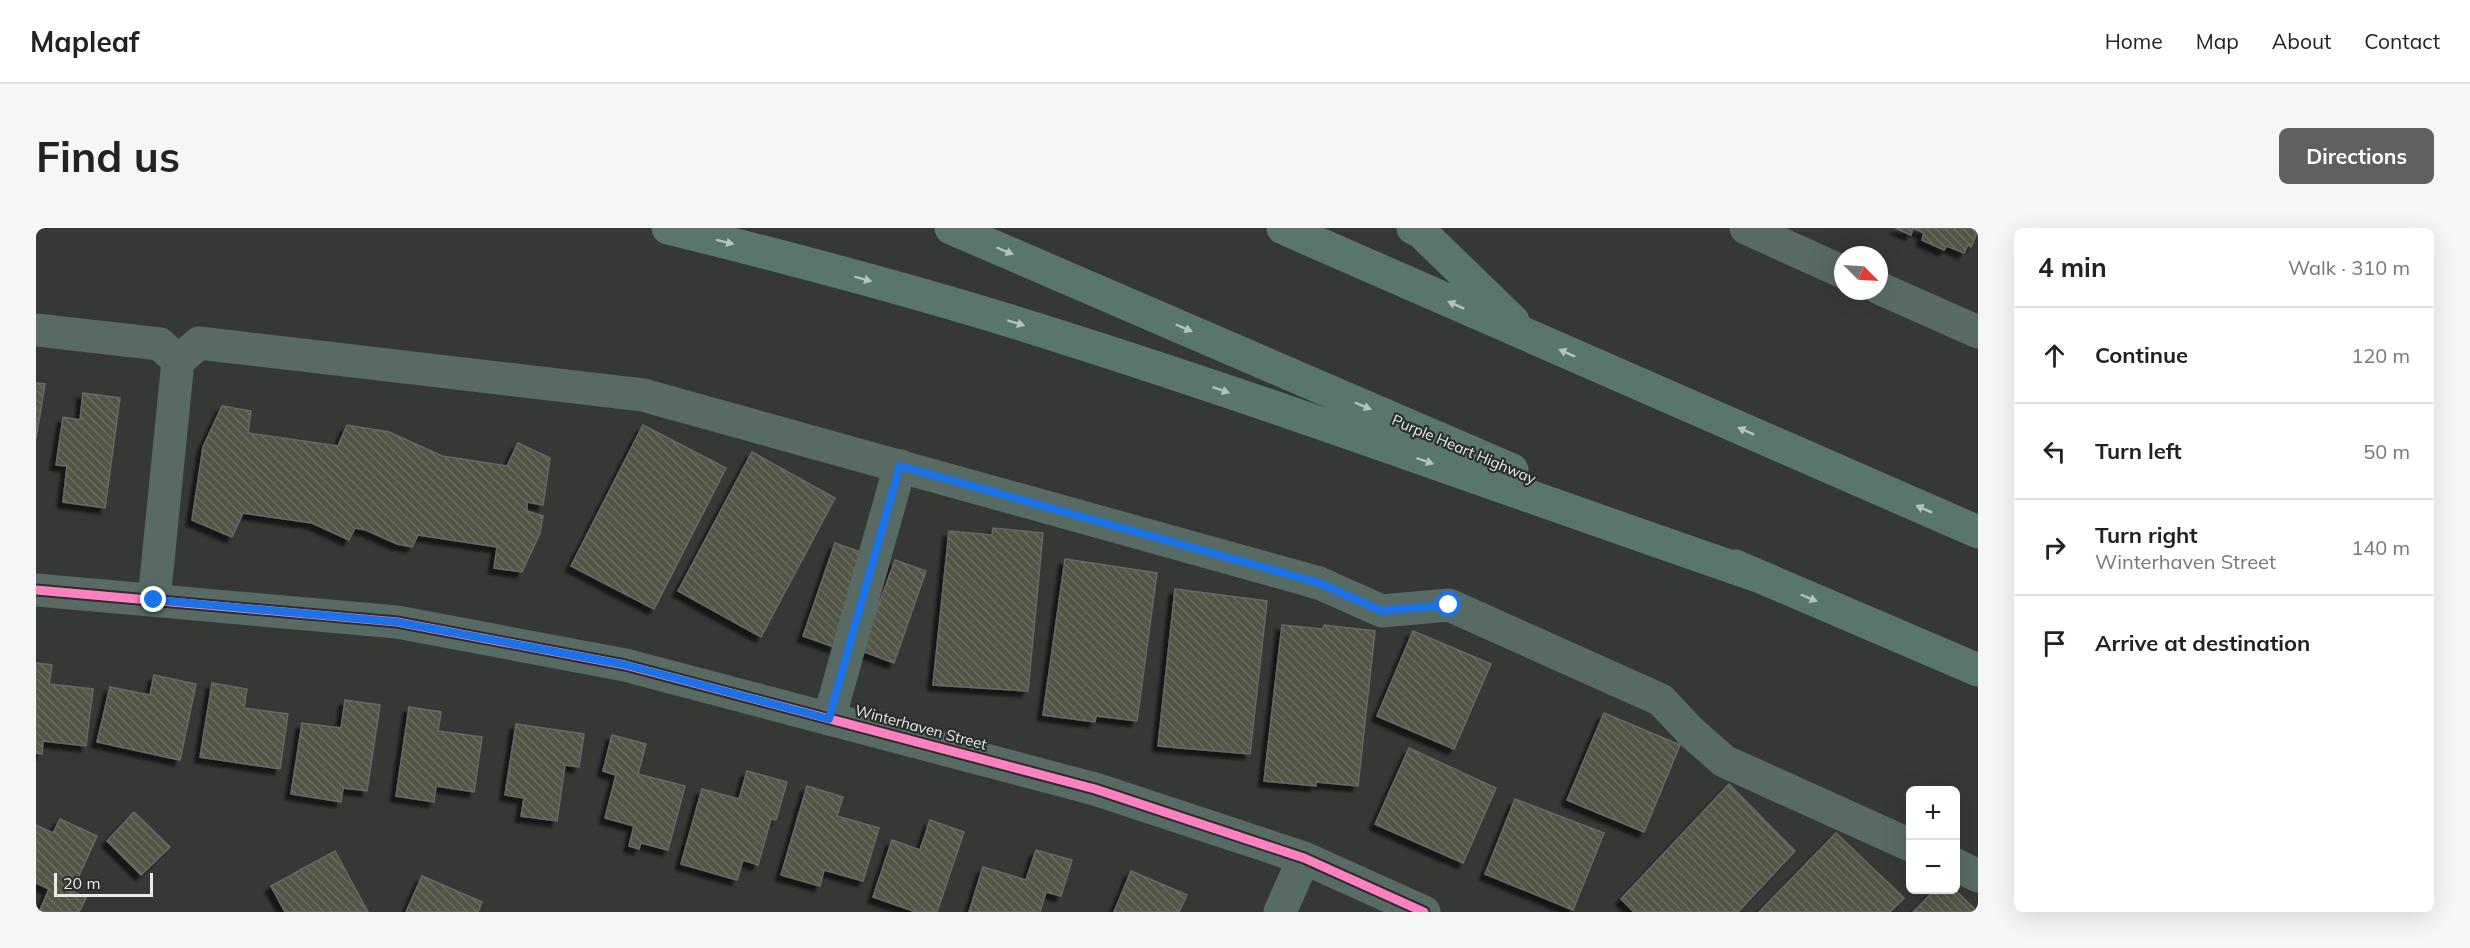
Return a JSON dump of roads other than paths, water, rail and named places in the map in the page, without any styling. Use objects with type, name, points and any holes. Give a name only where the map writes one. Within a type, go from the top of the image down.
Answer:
[{"type":"highway","points":[[668,228],[807,263],[1062,337],[1755,575]]},
{"type":"highway","name":"Purple Heart Highway","points":[[951,228],[1978,670]]},
{"type":"highway","points":[[1283,228],[1978,532]]},
{"type":"highway","points":[[1413,228],[1421,232],[1529,337]]},
{"type":"street","points":[[1764,231],[1834,267]]},
{"type":"street","points":[[1888,292],[1978,332]]},
{"type":"street","points":[[36,330],[160,344],[178,360]]},
{"type":"street","points":[[154,600],[178,360],[199,343],[643,395],[1319,583],[1382,611],[1449,605],[1661,700],[1691,732],[1724,761],[1906,843]]},
{"type":"street","points":[[829,719],[900,466]]},
{"type":"street","name":"Winterhaven Street","points":[[36,590],[397,622],[626,665],[1095,789],[1304,858],[1424,912]]},
{"type":"street","points":[[1280,912],[1304,858]]},
{"type":"street","points":[[1960,867],[1978,876]]}]
